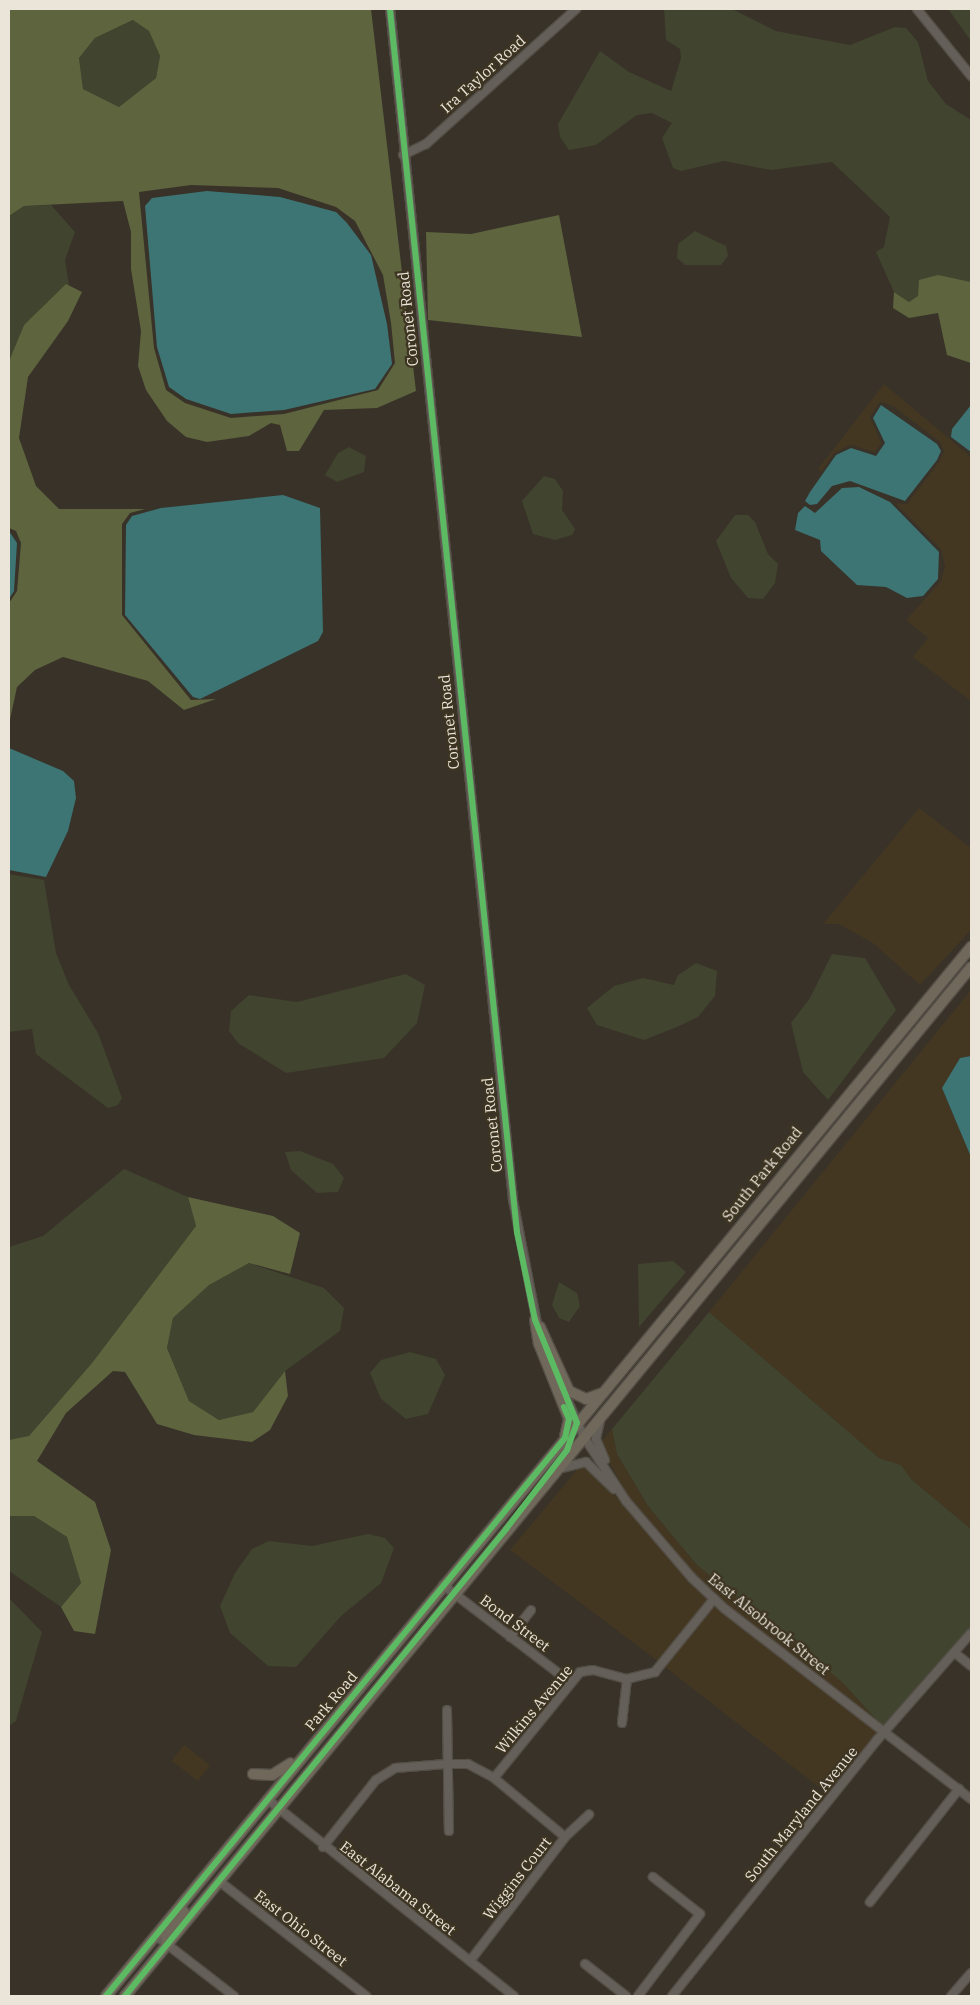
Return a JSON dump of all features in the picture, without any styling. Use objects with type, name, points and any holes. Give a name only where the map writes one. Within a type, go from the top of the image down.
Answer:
[{"type":"main road","name":"South Park Road","points":[[577,1422],[971,947]]},
{"type":"main road","name":"South Park Road","points":[[584,1437],[971,968]]},
{"type":"main road","points":[[535,1318],[569,1391],[586,1399],[601,1393]]},
{"type":"main road","points":[[535,1318],[539,1344],[569,1419],[565,1438]]},
{"type":"main road","points":[[584,1437],[594,1411],[650,1334]]},
{"type":"main road","points":[[506,1529],[567,1450],[577,1422]]},
{"type":"main road","name":"Park Road","points":[[106,1996],[577,1422]]},
{"type":"main road","name":"Park Road","points":[[125,1996],[506,1529],[584,1437]]},
{"type":"main road","points":[[454,1593],[453,1583],[505,1510]]},
{"type":"main road","points":[[277,1808],[281,1791],[326,1734],[332,1719]]},
{"type":"main road","points":[[253,1774],[272,1775],[302,1755]]},
{"type":"main road","points":[[167,1945],[172,1926],[216,1870],[223,1852]]},
{"type":"street","name":"Coronet Road","points":[[390,9],[513,1200],[535,1318],[584,1437]]},
{"type":"street","name":"Ira Taylor Road","points":[[404,155],[426,144],[576,9]]},
{"type":"street","points":[[916,9],[971,76]]},
{"type":"street","points":[[605,1411],[596,1440],[626,1502]]},
{"type":"street","name":"East Alsobrook Street","points":[[584,1437],[626,1502],[714,1599],[884,1734],[971,1799]]},
{"type":"street","points":[[554,1473],[570,1463],[586,1462],[626,1502]]},
{"type":"street","name":"Bond Street","points":[[443,1585],[571,1684]]},
{"type":"street","name":"Wilkins Avenue","points":[[494,1778],[580,1672],[593,1670],[627,1679],[655,1672],[714,1599]]},
{"type":"street","points":[[510,1637],[531,1610]]},
{"type":"street","name":"South Maryland Avenue","points":[[672,1996],[884,1734],[971,1633]]},
{"type":"street","points":[[955,1652],[971,1666]]},
{"type":"street","points":[[622,1723],[627,1679]]},
{"type":"street","points":[[447,1710],[448,1831]]},
{"type":"street","points":[[323,1847],[376,1780],[396,1768],[446,1764],[468,1764],[494,1778],[565,1837]]},
{"type":"street","points":[[870,1902],[959,1789]]},
{"type":"street","name":"East Alabama Street","points":[[267,1799],[323,1847],[514,1996]]},
{"type":"street","name":"Wiggins Court","points":[[470,1961],[565,1837],[589,1815]]},
{"type":"street","points":[[638,1996],[700,1914],[653,1877]]},
{"type":"street","name":"East Ohio Street","points":[[219,1881],[366,1996]]},
{"type":"street","points":[[155,1935],[234,1996]]},
{"type":"street","points":[[585,1964],[626,1996]]},
{"type":"street","points":[[951,1996],[971,1973]]},
{"type":"shaded area","points":[[884,384],[971,457],[971,701],[913,657],[928,638],[906,620],[941,581],[945,566],[941,549],[895,503],[907,504],[939,462],[944,451],[940,442],[893,406],[880,402],[870,417],[881,443],[875,452],[850,445],[834,453],[821,472],[818,469]]},
{"type":"shaded area","points":[[919,808],[971,848],[971,930],[920,985],[873,943],[839,924],[823,924]]},
{"type":"shaded area","points":[[971,990],[971,1056],[960,1058],[942,1089],[971,1157],[971,1529],[912,1480],[901,1465],[879,1458],[709,1312]]},
{"type":"shaded area","points":[[612,1429],[617,1454],[648,1506],[697,1565],[842,1682],[885,1729],[728,1606],[676,1556],[629,1499],[603,1450],[601,1442]]},
{"type":"shaded area","points":[[581,1465],[591,1469],[708,1600],[659,1662],[510,1550]]},
{"type":"shaded area","points":[[714,1605],[879,1734],[830,1796],[665,1667]]},
{"type":"shaded area","points":[[184,1745],[210,1765],[198,1781],[172,1761]]},
{"type":"green space","points":[[9,9],[371,9],[416,391],[377,408],[324,410],[299,451],[287,451],[280,425],[271,423],[249,436],[207,442],[186,437],[167,421],[146,390],[138,366],[141,331],[131,269],[131,232],[123,201],[24,206],[9,216]],"holes":[[[133,20],[149,31],[160,56],[156,78],[119,107],[83,89],[79,58],[95,38]],[[191,185],[278,188],[336,207],[355,221],[383,275],[391,323],[395,363],[378,390],[284,414],[231,418],[185,403],[166,390],[154,348],[139,192]]]},
{"type":"green space","points":[[664,9],[732,9],[776,31],[850,45],[895,27],[906,28],[918,42],[928,81],[946,104],[971,120],[971,282],[956,279],[909,302],[894,292],[876,252],[884,247],[890,217],[832,162],[771,170],[724,161],[681,171],[673,168],[662,138],[672,123],[652,113],[637,115],[596,145],[569,150],[560,137],[558,124],[600,51],[629,72],[671,91],[681,58],[680,49],[666,40]]},
{"type":"green space","points":[[948,9],[971,9],[971,41]]},
{"type":"green space","points":[[134,20],[149,31],[160,56],[156,78],[119,107],[83,89],[79,58],[95,38]]},
{"type":"green space","points":[[51,205],[75,232],[65,260],[69,285],[24,325],[9,361],[9,216],[24,206]]},
{"type":"green space","points":[[559,215],[582,337],[428,320],[426,232],[471,234]]},
{"type":"green space","points":[[695,231],[726,246],[728,256],[721,265],[685,265],[677,258],[678,244]]},
{"type":"green space","points":[[938,275],[971,282],[971,363],[947,355],[938,313],[909,318],[893,308],[894,292],[909,302],[918,296],[919,280]]},
{"type":"green space","points":[[66,284],[82,292],[68,321],[28,377],[19,438],[36,486],[59,509],[145,509],[130,513],[122,524],[122,615],[191,700],[216,699],[184,710],[148,681],[63,657],[35,670],[17,687],[9,724],[9,603],[17,591],[21,543],[16,531],[9,528],[9,361],[24,325]]},
{"type":"green space","points":[[349,447],[366,456],[364,472],[337,482],[325,475],[338,453]]},
{"type":"green space","points":[[544,476],[555,479],[563,491],[562,510],[575,529],[572,535],[555,540],[533,534],[522,501]]},
{"type":"green space","points":[[735,515],[748,515],[755,522],[768,554],[778,564],[775,583],[763,599],[748,598],[731,578],[716,541]]},
{"type":"green space","points":[[9,874],[44,880],[56,953],[69,985],[98,1033],[122,1098],[118,1105],[108,1108],[36,1054],[32,1029],[9,1032]]},
{"type":"green space","points":[[832,954],[865,958],[896,1010],[828,1100],[803,1072],[791,1023],[810,998]]},
{"type":"green space","points":[[696,963],[717,971],[715,996],[698,1017],[677,1027],[644,1040],[597,1025],[587,1008],[614,986],[643,978],[674,985],[678,975]]},
{"type":"green space","points":[[406,974],[425,985],[417,1023],[384,1058],[286,1073],[238,1043],[229,1031],[231,1011],[249,995],[297,1002]]},
{"type":"green space","points":[[300,1151],[333,1164],[344,1178],[338,1192],[317,1193],[291,1170],[285,1152]]},
{"type":"green space","points":[[124,1169],[188,1197],[196,1226],[92,1363],[29,1437],[9,1440],[9,1247],[43,1236]]},
{"type":"green space","points":[[188,1197],[273,1216],[300,1233],[290,1274],[249,1263],[209,1285],[173,1318],[167,1348],[189,1401],[219,1420],[253,1412],[285,1371],[288,1396],[270,1430],[252,1442],[194,1435],[157,1424],[125,1372],[113,1371],[66,1413],[37,1461],[95,1502],[111,1550],[95,1634],[74,1631],[61,1607],[81,1583],[67,1537],[34,1516],[9,1516],[9,1440],[29,1436],[92,1363],[196,1226]]},
{"type":"green space","points":[[673,1261],[686,1272],[639,1327],[638,1264]]},
{"type":"green space","points":[[249,1263],[324,1288],[344,1308],[340,1331],[285,1371],[253,1412],[219,1420],[189,1401],[167,1348],[173,1318],[209,1284]]},
{"type":"green space","points":[[559,1282],[577,1293],[580,1306],[569,1322],[559,1318],[552,1305]]},
{"type":"green space","points":[[709,1312],[879,1458],[901,1465],[912,1480],[971,1529],[971,1627],[885,1729],[842,1682],[697,1565],[648,1506],[617,1454],[612,1429]]},
{"type":"green space","points":[[410,1352],[436,1359],[445,1375],[428,1414],[406,1419],[381,1399],[370,1373],[381,1360]]},
{"type":"green space","points":[[9,1516],[34,1516],[67,1537],[81,1583],[61,1607],[9,1571]]},
{"type":"green space","points":[[368,1534],[385,1538],[394,1548],[381,1583],[341,1616],[296,1667],[268,1666],[230,1633],[220,1606],[235,1573],[252,1549],[269,1541],[312,1546]]},
{"type":"green space","points":[[9,1598],[42,1632],[16,1721],[9,1726]]},
{"type":"water","points":[[207,191],[280,197],[336,212],[347,223],[371,255],[387,324],[392,364],[375,389],[284,410],[231,414],[186,399],[169,387],[157,347],[145,206],[152,198]]},
{"type":"water","points":[[881,405],[937,444],[941,451],[937,460],[905,501],[850,481],[832,486],[817,504],[810,505],[805,501],[836,455],[851,448],[876,456],[885,443],[873,418]]},
{"type":"water","points":[[971,405],[971,452],[951,437],[952,429]]},
{"type":"water","points":[[859,487],[890,502],[939,552],[938,579],[923,596],[907,598],[886,587],[857,585],[821,551],[820,540],[795,530],[798,513],[805,506],[815,513],[842,488]]},
{"type":"water","points":[[283,495],[320,508],[323,632],[318,641],[200,699],[193,697],[125,615],[126,525],[132,516],[161,508]]},
{"type":"water","points":[[9,531],[17,543],[14,591],[9,599]]},
{"type":"water","points":[[9,748],[63,771],[74,781],[76,798],[68,831],[46,877],[9,870]]},
{"type":"water","points":[[971,1056],[971,1157],[942,1088],[960,1058]]},
{"type":"cycle path","points":[[125,1996],[506,1529],[567,1450],[577,1423],[535,1320],[517,1232],[390,9]]},
{"type":"cycle path","points":[[106,1996],[565,1438],[569,1419],[564,1407]]}]
